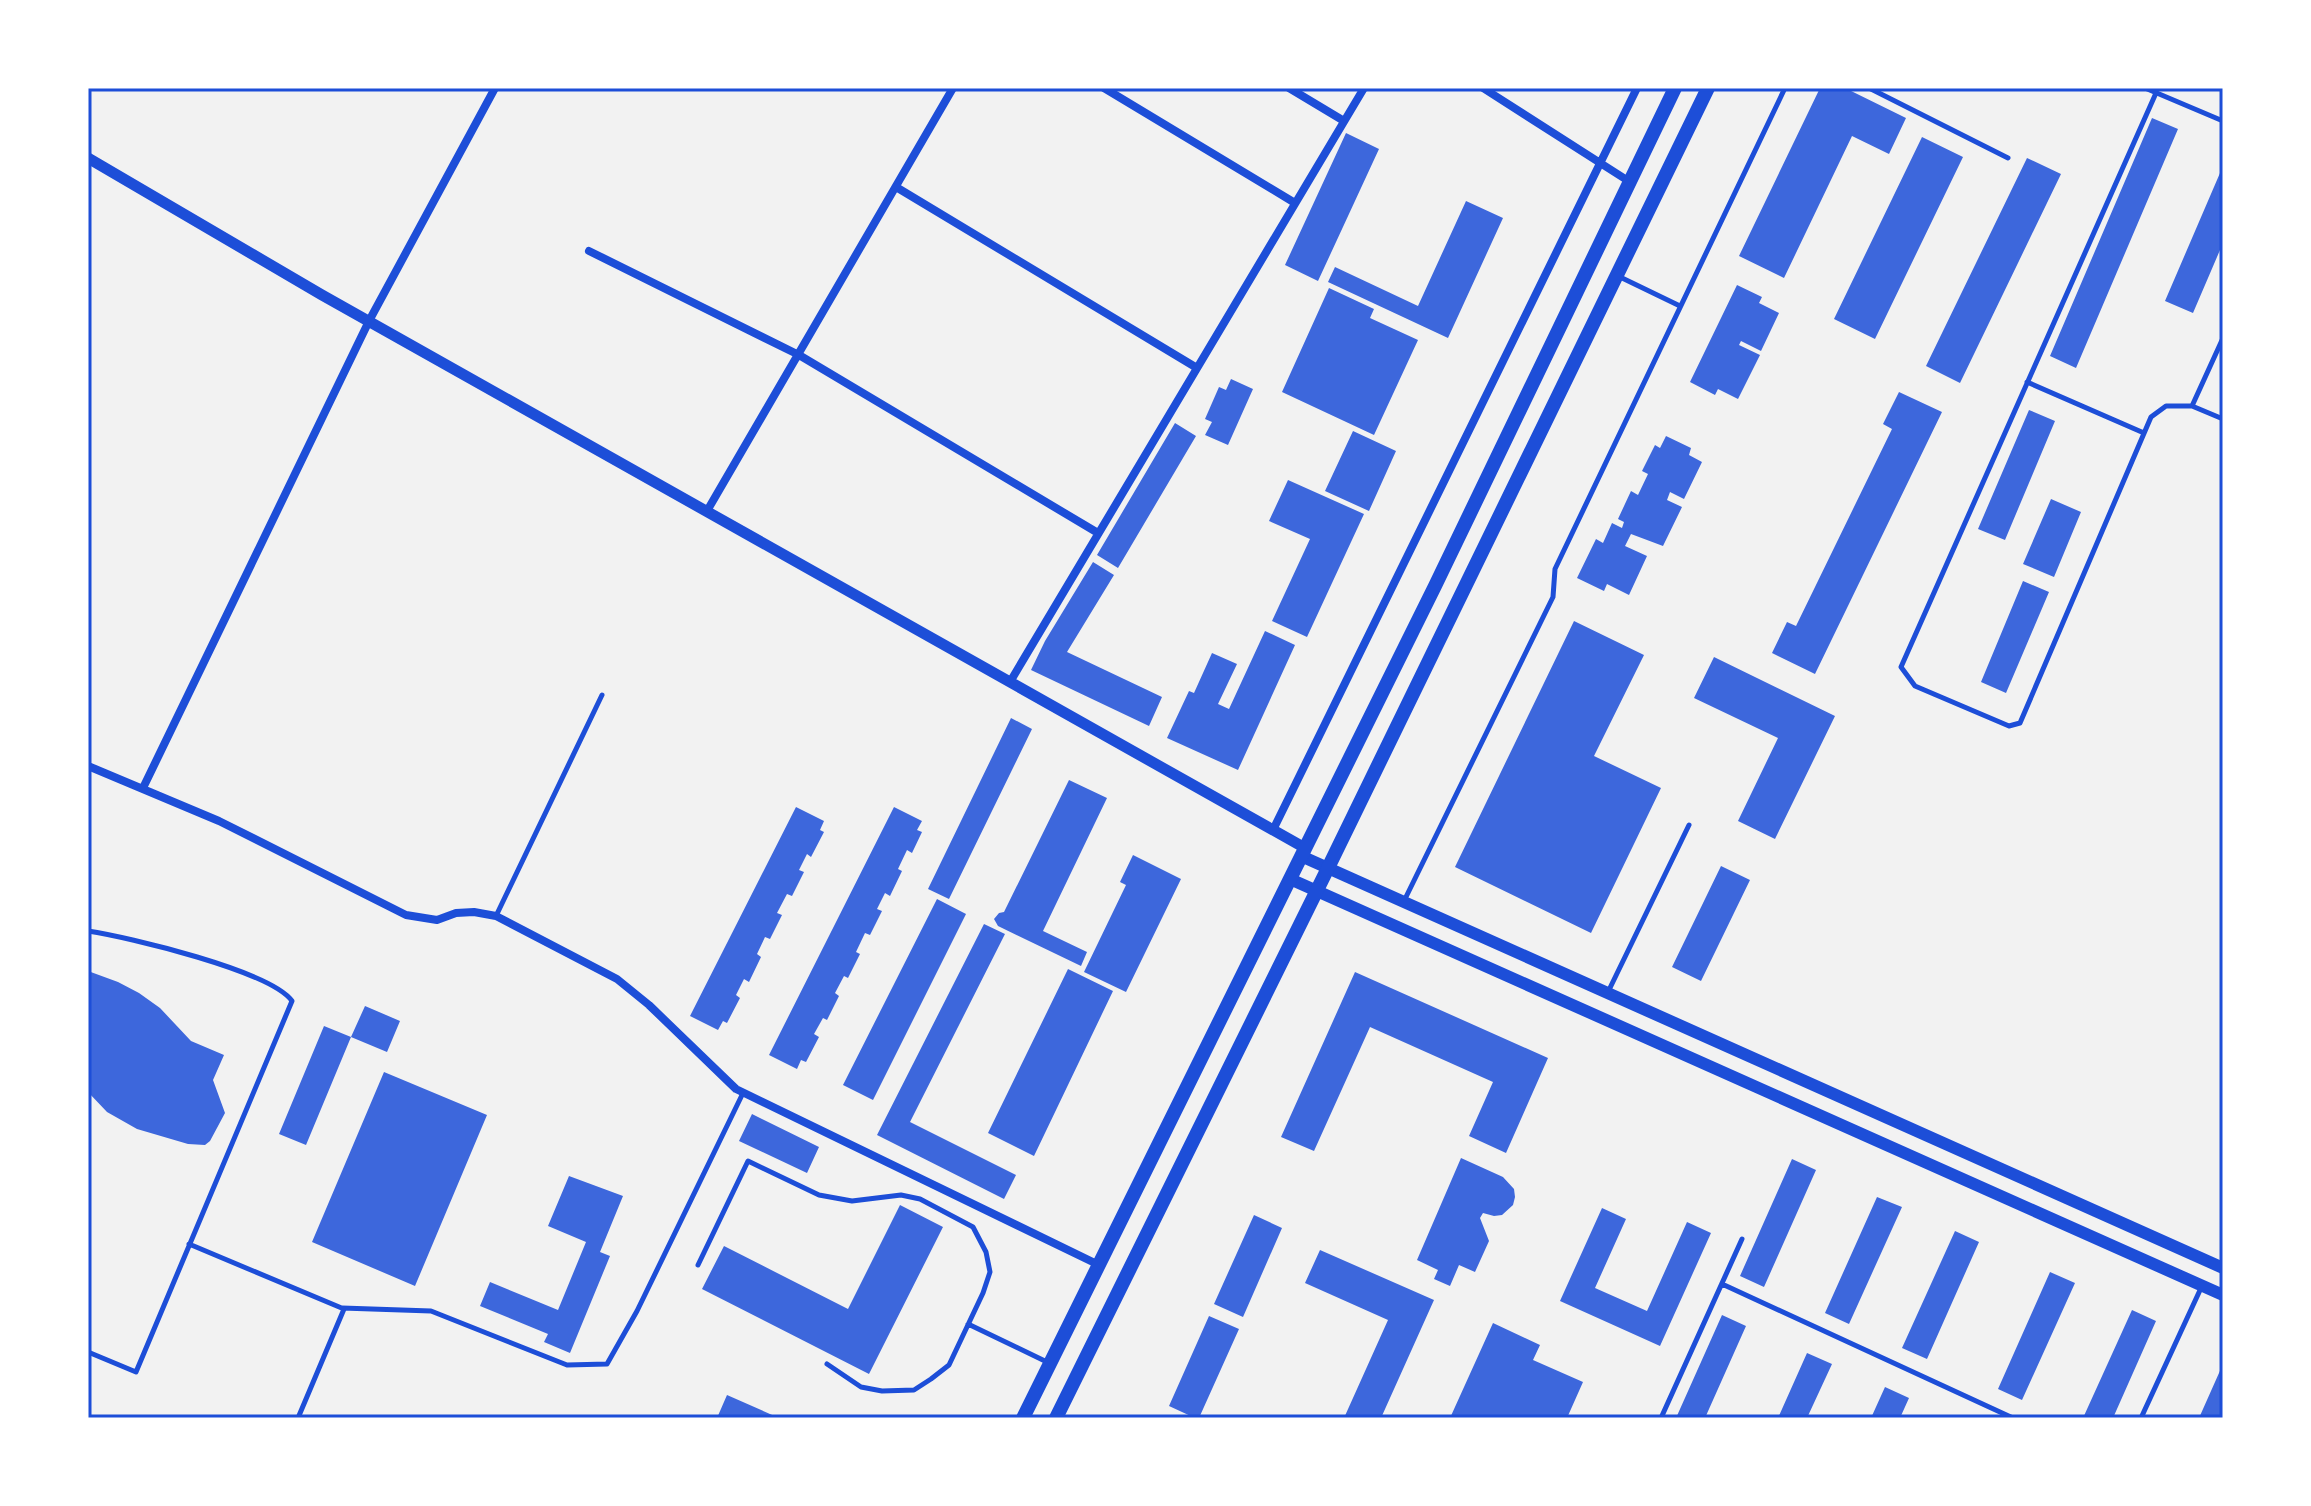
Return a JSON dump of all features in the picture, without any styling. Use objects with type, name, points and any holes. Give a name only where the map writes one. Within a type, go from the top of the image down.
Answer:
[{"type":"main road","points":[[1023,1418],[1290,879],[1675,88]]},
{"type":"main road","points":[[1056,1418],[1708,88]]},
{"type":"main road","points":[[1303,852],[1328,868],[1403,902],[2223,1268]]},
{"type":"main road","points":[[1290,879],[2223,1295]]},
{"type":"street","points":[[143,788],[369,321],[495,88]]},
{"type":"street","points":[[707,511],[953,88]]},
{"type":"street","points":[[1104,88],[1295,203]]},
{"type":"street","points":[[1289,88],[1344,121]]},
{"type":"street","points":[[1010,682],[1364,88]]},
{"type":"street","points":[[1483,88],[1630,182]]},
{"type":"street","points":[[1273,830],[1637,88]]},
{"type":"street","points":[[88,158],[369,321],[1273,830],[1303,852]]},
{"type":"street","points":[[896,187],[1197,368]]},
{"type":"street","points":[[589,251],[799,355],[1098,533]]},
{"type":"street","points":[[88,766],[219,821],[406,915],[437,920],[456,913],[496,916],[617,979],[649,1005],[736,1089],[1099,1265]]},
{"type":"lane","points":[[1403,902],[1553,597],[1555,569],[1785,88]]},
{"type":"lane","points":[[1869,88],[2008,158]]},
{"type":"lane","points":[[2145,88],[2223,121]]},
{"type":"lane","points":[[2156,93],[1901,667],[1915,686],[2009,726],[2020,723],[2151,417],[2166,406],[2192,406],[2223,419]]},
{"type":"lane","points":[[1617,276],[1680,306]]},
{"type":"lane","points":[[2192,406],[2223,338]]},
{"type":"lane","points":[[2027,382],[2144,433]]},
{"type":"lane","points":[[496,916],[602,695]]},
{"type":"lane","points":[[1608,993],[1689,825]]},
{"type":"lane","points":[[88,931],[173,949],[243,973],[286,992],[292,1001],[136,1372],[88,1352]]},
{"type":"lane","points":[[189,1244],[342,1308],[431,1311],[567,1365],[607,1364],[637,1311],[743,1093]]},
{"type":"lane","points":[[698,1265],[748,1161],[819,1195],[852,1201],[901,1195],[936,1206],[973,1227],[986,1252],[990,1272],[949,1365],[914,1390],[882,1391],[861,1387],[827,1364]]},
{"type":"lane","points":[[1661,1418],[1742,1239]]},
{"type":"lane","points":[[1722,1284],[2013,1418]]},
{"type":"lane","points":[[2141,1418],[2202,1286]]},
{"type":"lane","points":[[298,1418],[342,1308]]},
{"type":"lane","points":[[968,1324],[1050,1363]]},
{"type":"building","points":[[1820,88],[1845,88],[1906,118],[1889,154],[1852,136],[1784,278],[1739,256]]},
{"type":"building","points":[[2152,118],[2178,129],[2076,368],[2050,356]]},
{"type":"building","points":[[1346,133],[1379,149],[1318,281],[1285,265]]},
{"type":"building","points":[[1922,137],[1963,157],[1875,339],[1834,319]]},
{"type":"building","points":[[2027,158],[2061,174],[1960,383],[1926,366]]},
{"type":"building","points":[[2223,166],[2223,243],[2193,313],[2165,301]]},
{"type":"building","points":[[1466,201],[1503,218],[1448,338],[1328,282],[1335,267],[1418,306]]},
{"type":"building","points":[[1737,285],[1762,297],[1759,303],[1779,313],[1761,351],[1741,341],[1739,345],[1760,355],[1738,399],[1718,389],[1715,395],[1690,382]]},
{"type":"building","points":[[1329,288],[1374,309],[1370,318],[1418,340],[1374,435],[1282,392]]},
{"type":"building","points":[[1231,379],[1253,389],[1228,445],[1205,435],[1212,422],[1205,419],[1219,387],[1226,390]]},
{"type":"building","points":[[1899,392],[1942,412],[1815,674],[1772,653],[1787,622],[1796,626],[1892,429],[1883,424]]},
{"type":"building","points":[[2029,410],[2055,421],[2005,540],[1978,529]]},
{"type":"building","points":[[1175,423],[1196,436],[1118,568],[1097,555]]},
{"type":"building","points":[[1353,431],[1396,451],[1369,511],[1325,491]]},
{"type":"building","points":[[1666,436],[1691,448],[1689,455],[1702,462],[1684,499],[1670,492],[1667,500],[1682,507],[1663,546],[1631,534],[1625,546],[1647,556],[1629,595],[1607,584],[1604,591],[1577,578],[1596,539],[1603,543],[1612,523],[1622,528],[1624,522],[1618,519],[1631,491],[1638,495],[1648,474],[1642,471],[1655,445],[1660,448]]},
{"type":"building","points":[[1288,480],[1364,514],[1307,637],[1272,621],[1310,539],[1269,521]]},
{"type":"building","points":[[2051,499],[2081,512],[2054,577],[2023,564]]},
{"type":"building","points":[[1093,562],[1114,575],[1067,652],[1162,697],[1149,726],[1031,670]]},
{"type":"building","points":[[2023,581],[2049,592],[2006,693],[1981,682]]},
{"type":"building","points":[[1574,621],[1644,655],[1594,756],[1661,788],[1591,933],[1455,867]]},
{"type":"building","points":[[1265,631],[1295,645],[1238,770],[1167,738],[1189,691],[1194,693],[1212,653],[1237,664],[1218,704],[1229,709]]},
{"type":"building","points":[[1714,657],[1835,716],[1775,839],[1738,821],[1778,738],[1694,698]]},
{"type":"building","points":[[1011,718],[1032,729],[949,899],[928,889]]},
{"type":"building","points":[[1069,780],[1107,798],[1043,931],[1087,952],[1081,966],[998,926],[994,919],[1004,912]]},
{"type":"building","points":[[796,807],[824,821],[820,830],[824,832],[811,857],[807,854],[799,870],[804,872],[792,896],[787,894],[777,913],[782,915],[770,939],[765,937],[757,954],[761,957],[749,982],[744,979],[736,995],[740,998],[727,1023],[723,1021],[718,1030],[690,1016]]},
{"type":"building","points":[[894,807],[922,821],[917,830],[922,832],[912,853],[907,850],[898,869],[902,871],[890,896],[885,893],[877,909],[882,911],[870,935],[865,933],[856,952],[860,954],[848,978],[844,976],[835,993],[839,996],[827,1020],[823,1018],[814,1034],[819,1037],[806,1062],[801,1060],[797,1069],[769,1055]]},
{"type":"building","points":[[1133,855],[1181,879],[1126,992],[1084,972],[1126,885],[1120,882]]},
{"type":"building","points":[[1721,866],[1750,880],[1701,981],[1672,967]]},
{"type":"building","points":[[937,899],[966,914],[873,1100],[843,1085]]},
{"type":"building","points":[[984,924],[1005,934],[910,1122],[1016,1175],[1004,1199],[877,1135]]},
{"type":"building","points":[[1068,969],[1113,991],[1034,1156],[988,1133]]},
{"type":"building","points":[[88,971],[139,993],[160,1008],[191,1041],[224,1055],[213,1080],[225,1113],[205,1145],[188,1144],[137,1129],[107,1112],[88,1092]]},
{"type":"building","points":[[1355,972],[1548,1058],[1506,1153],[1469,1136],[1493,1082],[1370,1027],[1314,1151],[1281,1137]]},
{"type":"building","points":[[365,1006],[400,1021],[387,1052],[351,1037]]},
{"type":"building","points":[[324,1026],[351,1037],[306,1145],[279,1134]]},
{"type":"building","points":[[384,1072],[487,1115],[415,1286],[312,1242]]},
{"type":"building","points":[[752,1114],[819,1147],[807,1173],[739,1141]]},
{"type":"building","points":[[1461,1158],[1503,1177],[1514,1189],[1515,1197],[1513,1205],[1502,1215],[1483,1213],[1480,1218],[1489,1241],[1475,1272],[1459,1265],[1450,1286],[1434,1279],[1438,1270],[1417,1260]]},
{"type":"building","points":[[1792,1159],[1816,1170],[1764,1287],[1740,1276]]},
{"type":"building","points":[[569,1176],[623,1196],[600,1252],[610,1256],[570,1353],[544,1342],[548,1334],[480,1306],[490,1282],[558,1310],[586,1242],[548,1226]]},
{"type":"building","points":[[1877,1197],[1902,1207],[1849,1324],[1825,1313]]},
{"type":"building","points":[[900,1205],[943,1227],[869,1374],[702,1289],[724,1246],[848,1309]]},
{"type":"building","points":[[1602,1208],[1626,1219],[1595,1288],[1647,1311],[1687,1222],[1711,1233],[1660,1346],[1560,1301]]},
{"type":"building","points":[[1254,1215],[1282,1228],[1243,1317],[1214,1304]]},
{"type":"building","points":[[1955,1231],[1979,1242],[1927,1359],[1902,1348]]},
{"type":"building","points":[[1320,1250],[1434,1300],[1381,1418],[1344,1418],[1388,1320],[1305,1283]]},
{"type":"building","points":[[2050,1272],[2075,1283],[2022,1400],[1998,1389]]},
{"type":"building","points":[[2132,1310],[2156,1321],[2113,1418],[2083,1418]]},
{"type":"building","points":[[1722,1315],[1746,1326],[1705,1418],[1676,1418]]},
{"type":"building","points":[[1209,1316],[1239,1329],[1199,1418],[1195,1418],[1169,1406]]},
{"type":"building","points":[[1493,1323],[1540,1345],[1533,1360],[1583,1382],[1567,1418],[1450,1418]]},
{"type":"building","points":[[1807,1353],[1832,1364],[1807,1418],[1778,1418]]},
{"type":"building","points":[[2223,1364],[2223,1418],[2199,1418]]},
{"type":"building","points":[[1885,1387],[1909,1398],[1900,1418],[1871,1418]]},
{"type":"building","points":[[727,1395],[779,1418],[717,1418]]}]
